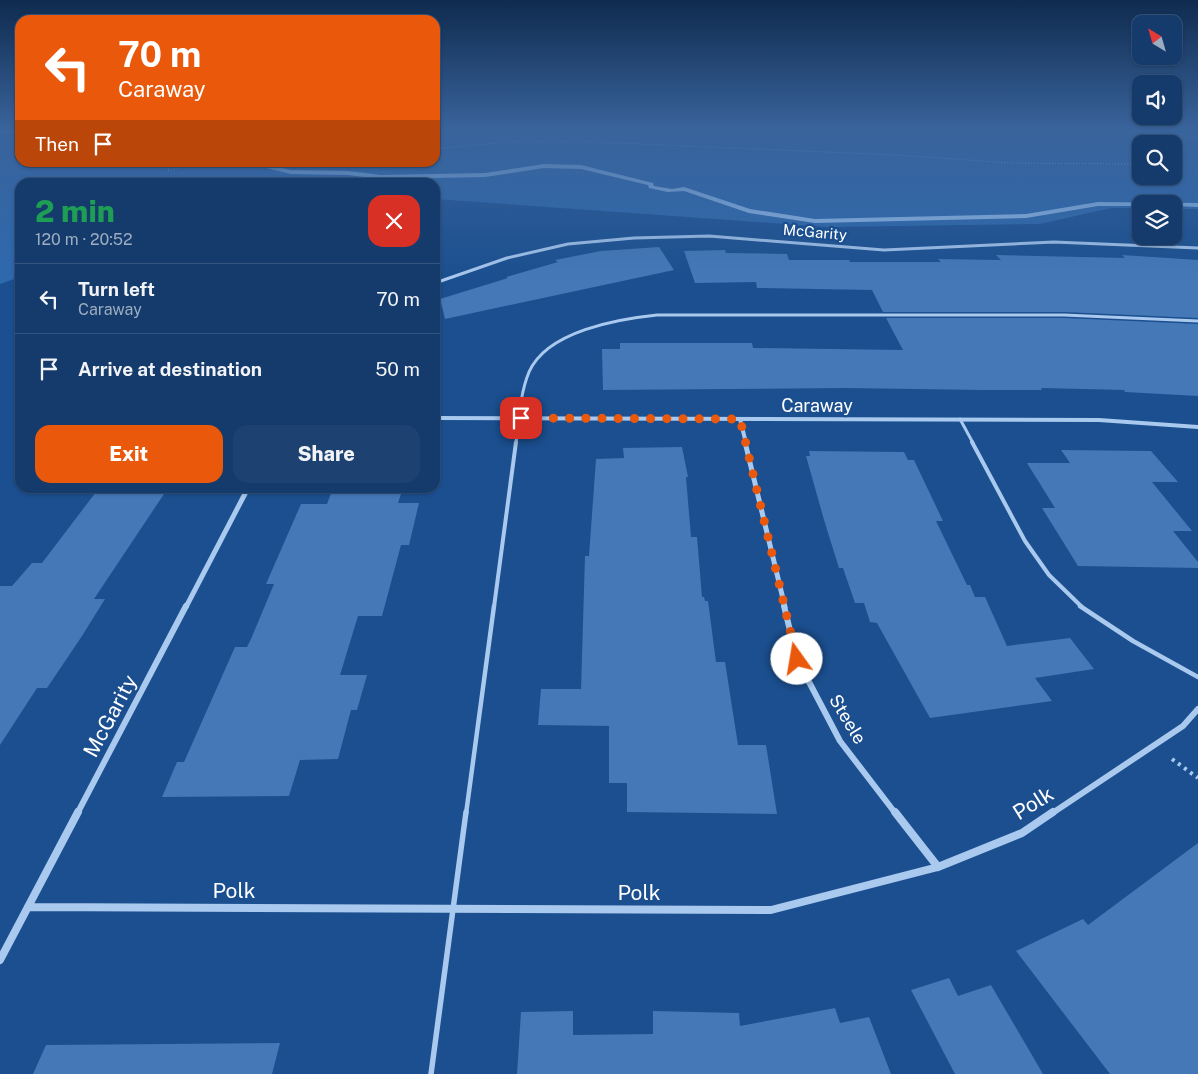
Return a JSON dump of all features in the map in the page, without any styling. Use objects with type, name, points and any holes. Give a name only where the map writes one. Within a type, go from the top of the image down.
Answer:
[{"type":"street","name":"McGarity","points":[[440,281],[507,258],[568,244],[634,238],[709,236],[884,250],[1054,242],[1198,248]]},
{"type":"street","name":"Caraway","points":[[440,418],[1099,420],[1198,427]]},
{"type":"street","name":"Steele","points":[[740,419],[797,659],[840,741],[938,867]]},
{"type":"street","name":"McGarity","points":[[0,960],[245,493]]},
{"type":"street","name":"Polk","points":[[28,907],[770,910],[938,867],[1022,832],[1183,726],[1198,709]]},
{"type":"lane","points":[[431,1074],[521,418],[523,390],[531,367],[540,356],[568,338],[614,321],[634,317],[689,314],[1064,315],[1198,321]]},
{"type":"lane","points":[[960,419],[1025,541],[1049,575],[1083,608],[1133,641],[1198,677]]},
{"type":"path","points":[[1154,745],[1198,778]]},
{"type":"shaded area","points":[[0,178],[15,178],[15,279],[0,284]]},
{"type":"shaded area","points":[[440,178],[1132,178],[1132,185],[1182,185],[1182,178],[1198,178],[1198,209],[1182,209],[1182,195],[1132,195],[1132,208],[1111,208],[1040,224],[828,227],[440,199]]},
{"type":"building","points":[[659,247],[674,270],[445,319],[440,299],[558,262],[555,260],[601,251]]},
{"type":"building","points":[[725,250],[726,253],[787,254],[789,260],[849,260],[850,262],[941,262],[938,259],[1001,260],[996,255],[1125,258],[1122,255],[1198,260],[1198,318],[1064,312],[883,312],[872,290],[757,288],[756,282],[695,283],[684,251]]},
{"type":"building","points":[[886,318],[1064,318],[1198,324],[1198,396],[1125,392],[1124,390],[1041,388],[1042,390],[846,388],[603,390],[602,349],[620,349],[620,343],[752,343],[753,348],[903,350]]},
{"type":"building","points":[[682,447],[688,477],[686,477],[691,537],[697,537],[702,597],[704,597],[705,601],[708,601],[716,662],[725,662],[738,745],[766,745],[777,814],[627,812],[627,783],[609,783],[609,726],[538,725],[541,689],[581,689],[585,556],[589,556],[596,459],[624,458],[623,448]]},
{"type":"building","points":[[1061,450],[1151,451],[1178,482],[1152,482],[1192,531],[1173,531],[1198,562],[1198,568],[1078,566],[1042,508],[1055,508],[1027,463],[1070,463]]},
{"type":"building","points":[[809,451],[904,452],[908,460],[914,460],[943,521],[936,521],[967,585],[970,585],[975,597],[985,597],[1007,646],[1070,638],[1094,669],[1035,678],[1052,701],[930,718],[877,623],[870,622],[864,603],[855,603],[843,568],[839,568],[806,456],[810,456]]},
{"type":"building","points":[[95,493],[165,493],[94,599],[105,599],[82,636],[47,688],[37,688],[0,745],[0,586],[12,586],[32,563],[42,563]]},
{"type":"building","points":[[331,493],[401,493],[398,503],[419,503],[409,545],[401,545],[382,616],[358,616],[340,675],[367,675],[357,710],[351,710],[338,759],[300,760],[289,796],[162,797],[177,762],[184,762],[235,647],[247,647],[251,639],[274,584],[266,584],[301,504],[327,504]]},
{"type":"building","points":[[1198,843],[1198,1074],[1110,1074],[1016,951],[1083,919],[1088,925]]},
{"type":"building","points":[[949,978],[958,996],[991,985],[1043,1074],[955,1074],[911,990]]},
{"type":"building","points":[[835,1008],[840,1023],[869,1017],[891,1074],[517,1074],[521,1012],[573,1011],[573,1035],[653,1034],[653,1011],[739,1013],[740,1026]]},
{"type":"building","points":[[280,1043],[272,1074],[33,1074],[46,1045]]},
{"type":"waterway","points":[[627,178],[651,184],[651,187],[659,189],[672,191],[684,189],[749,211],[815,221],[1026,216],[1098,204],[1132,204]]},
{"type":"waterway","points":[[1182,204],[1198,205]]},
{"type":"route","points":[[521,418],[740,419],[797,659]]}]
